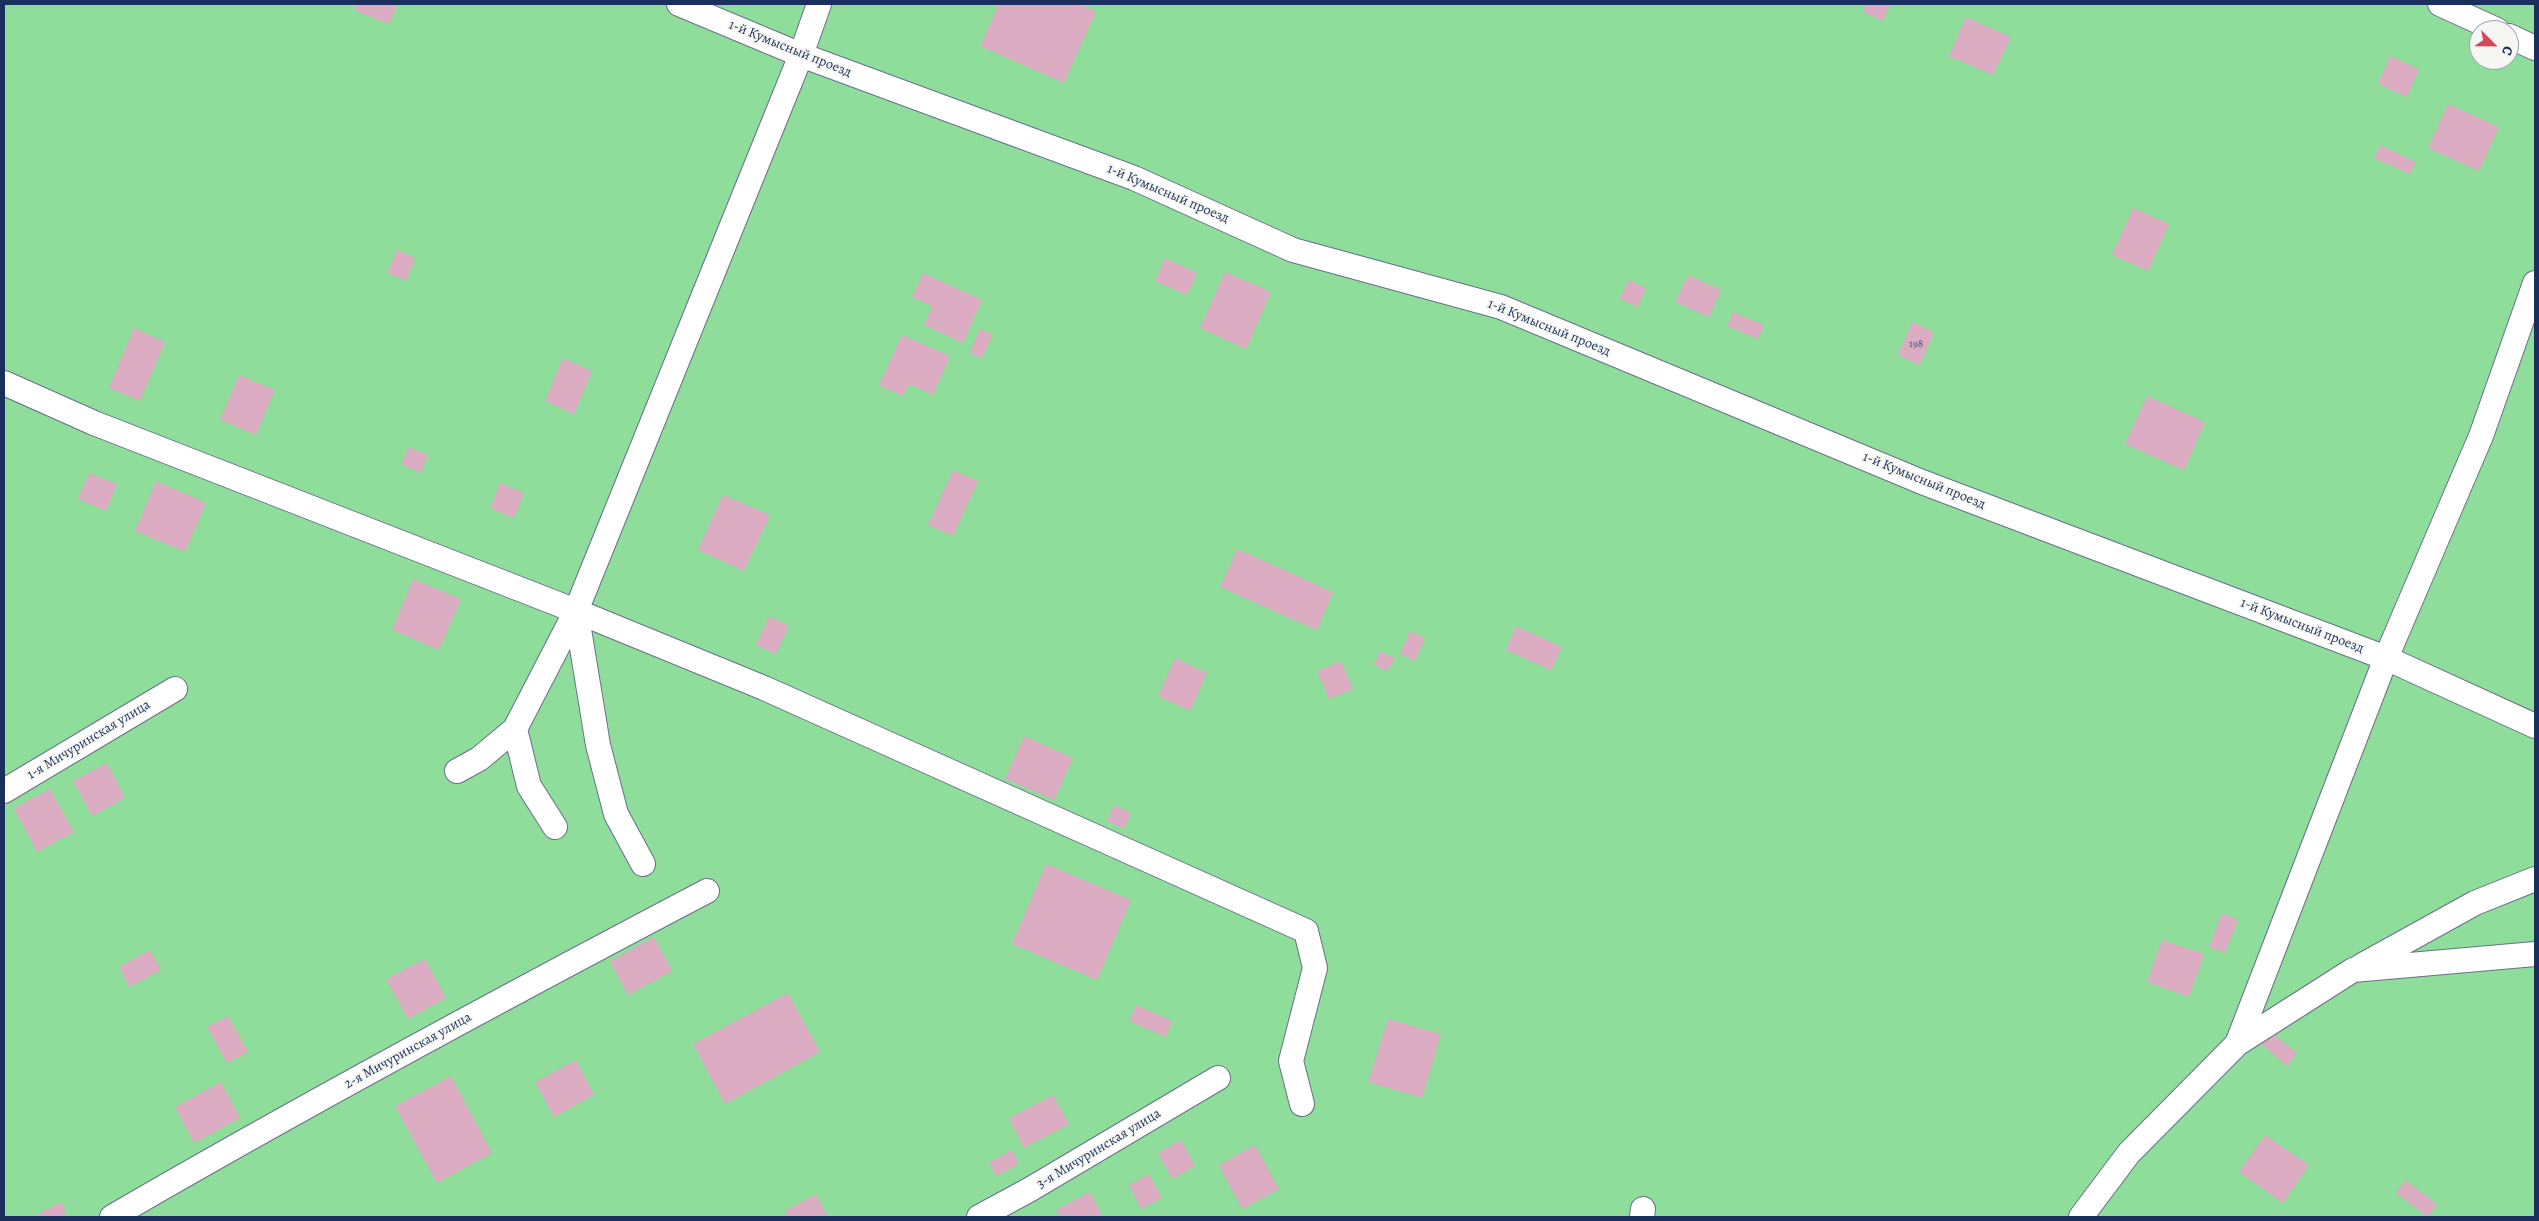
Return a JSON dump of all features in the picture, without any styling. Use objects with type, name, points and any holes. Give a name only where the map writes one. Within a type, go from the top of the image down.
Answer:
[{"type":"lane","name":"1-й Кумысный проезд","points":[[680,4],[801,55],[1134,178],[1293,250],[1501,307],[1922,482],[2386,658],[2535,726]]},
{"type":"lane","points":[[457,771],[479,759],[515,729],[576,611],[820,4]]},
{"type":"lane","points":[[2440,4],[2475,20]]},
{"type":"lane","points":[[2519,41],[2535,48]]},
{"type":"lane","points":[[2237,1044],[2386,658],[2482,436],[2535,283]]},
{"type":"lane","points":[[4,383],[94,423],[576,611],[764,688],[1306,931],[1315,968],[1291,1061],[1302,1104]]},
{"type":"lane","points":[[576,611],[598,745],[613,805],[642,864]]},
{"type":"lane","name":"1-я Мичуринская улица","points":[[4,791],[175,689]]},
{"type":"lane","points":[[515,729],[529,786],[555,827]]},
{"type":"lane","points":[[2081,1217],[2129,1153],[2237,1044],[2353,970],[2475,902],[2535,879]]},
{"type":"lane","name":"2-я Мичуринская улица","points":[[112,1217],[513,993],[707,891]]},
{"type":"lane","points":[[2353,970],[2535,954]]},
{"type":"lane","name":"3-я Мичуринская улица","points":[[979,1217],[1029,1190],[1218,1078]]},
{"type":"green space","points":[[4,4],[2535,4],[2535,1217],[4,1217]]},
{"type":"building","points":[[357,4],[398,4],[389,24],[354,10]]},
{"type":"building","points":[[999,4],[1078,4],[1096,11],[1064,83],[980,46]]},
{"type":"building","points":[[1866,4],[1890,4],[1883,21],[1863,12]]},
{"type":"building","points":[[1966,17],[2011,37],[1993,75],[1949,56]]},
{"type":"building","points":[[2390,56],[2419,69],[2407,97],[2378,84]]},
{"type":"building","points":[[2448,104],[2499,127],[2479,171],[2428,148]]},
{"type":"building","points":[[2380,145],[2416,162],[2410,174],[2374,158]]},
{"type":"building","points":[[2133,208],[2169,224],[2148,271],[2112,255]]},
{"type":"building","points":[[397,250],[415,258],[406,281],[387,273]]},
{"type":"building","points":[[1165,258],[1197,273],[1187,295],[1155,281]]},
{"type":"building","points":[[1225,272],[1271,292],[1246,349],[1200,328]]},
{"type":"building","points":[[923,273],[982,300],[963,343],[924,325],[932,306],[912,297]]},
{"type":"building","points":[[1688,275],[1721,290],[1709,317],[1675,302]]},
{"type":"building","points":[[1628,280],[1646,288],[1638,307],[1620,299]]},
{"type":"building","points":[[1733,312],[1764,325],[1758,339],[1727,326]]},
{"type":"building","points":[[1912,322],[1934,332],[1920,365],[1898,355]]},
{"type":"building","points":[[134,328],[165,342],[140,401],[109,388]]},
{"type":"building","points":[[980,329],[993,334],[982,358],[969,353]]},
{"type":"building","points":[[902,335],[950,356],[933,395],[909,384],[903,396],[879,385]]},
{"type":"building","points":[[563,358],[592,371],[574,414],[545,401]]},
{"type":"building","points":[[239,375],[275,390],[256,435],[220,420]]},
{"type":"building","points":[[2147,396],[2205,422],[2184,470],[2125,444]]},
{"type":"building","points":[[409,447],[428,455],[421,473],[401,464]]},
{"type":"building","points":[[953,470],[978,481],[953,536],[928,525]]},
{"type":"building","points":[[89,473],[117,484],[106,511],[78,499]]},
{"type":"building","points":[[156,481],[206,503],[185,552],[135,531]]},
{"type":"building","points":[[500,483],[524,493],[514,518],[490,508]]},
{"type":"building","points":[[723,495],[770,515],[744,571],[698,550]]},
{"type":"building","points":[[1237,549],[1333,592],[1317,630],[1220,587]]},
{"type":"building","points":[[413,579],[461,599],[439,650],[392,630]]},
{"type":"building","points":[[769,616],[789,626],[776,654],[756,645]]},
{"type":"building","points":[[1516,626],[1562,647],[1551,670],[1506,650]]},
{"type":"building","points":[[1410,631],[1425,638],[1415,661],[1400,654]]},
{"type":"building","points":[[1380,651],[1395,658],[1388,671],[1374,665]]},
{"type":"building","points":[[1175,658],[1207,673],[1190,711],[1158,696]]},
{"type":"building","points":[[1341,661],[1353,689],[1329,699],[1317,671]]},
{"type":"building","points":[[1024,736],[1073,758],[1054,800],[1005,779]]},
{"type":"building","points":[[107,763],[125,798],[92,816],[73,781]]},
{"type":"building","points":[[50,789],[74,832],[37,852],[14,808]]},
{"type":"building","points":[[1114,805],[1131,813],[1124,829],[1107,821]]},
{"type":"building","points":[[1046,864],[1131,900],[1097,980],[1012,944]]},
{"type":"building","points":[[2222,913],[2238,920],[2225,953],[2209,947]]},
{"type":"building","points":[[654,937],[672,971],[628,995],[610,961]]},
{"type":"building","points":[[2162,940],[2204,954],[2189,997],[2147,982]]},
{"type":"building","points":[[150,950],[161,970],[129,987],[119,967]]},
{"type":"building","points":[[425,959],[446,998],[408,1019],[386,979]]},
{"type":"building","points":[[788,993],[820,1052],[725,1104],[693,1044]]},
{"type":"building","points":[[1136,1005],[1172,1021],[1166,1037],[1129,1021]]},
{"type":"building","points":[[228,1016],[248,1052],[227,1063],[207,1027]]},
{"type":"building","points":[[1388,1019],[1441,1034],[1422,1098],[1368,1082]]},
{"type":"building","points":[[2269,1031],[2297,1053],[2287,1066],[2260,1043]]},
{"type":"building","points":[[576,1060],[594,1095],[554,1117],[535,1082]]},
{"type":"building","points":[[451,1076],[492,1153],[437,1183],[395,1106]]},
{"type":"building","points":[[221,1082],[240,1118],[194,1143],[175,1107]]},
{"type":"building","points":[[1053,1095],[1069,1124],[1024,1148],[1009,1118]]},
{"type":"building","points":[[2265,1135],[2309,1165],[2283,1203],[2239,1172]]},
{"type":"building","points":[[1181,1140],[1195,1166],[1172,1179],[1158,1153]]},
{"type":"building","points":[[1255,1145],[1279,1189],[1242,1209],[1219,1165]]},
{"type":"building","points":[[1012,1150],[1019,1164],[996,1176],[989,1162]]},
{"type":"building","points":[[1149,1174],[1162,1198],[1141,1209],[1129,1185]]},
{"type":"building","points":[[2405,1180],[2437,1204],[2428,1217],[2396,1193]]},
{"type":"building","points":[[1090,1192],[1103,1217],[1060,1217],[1056,1210]]},
{"type":"building","points":[[816,1194],[828,1217],[788,1217],[785,1211]]},
{"type":"building","points":[[61,1202],[67,1214],[61,1217],[40,1217],[38,1214]]}]
